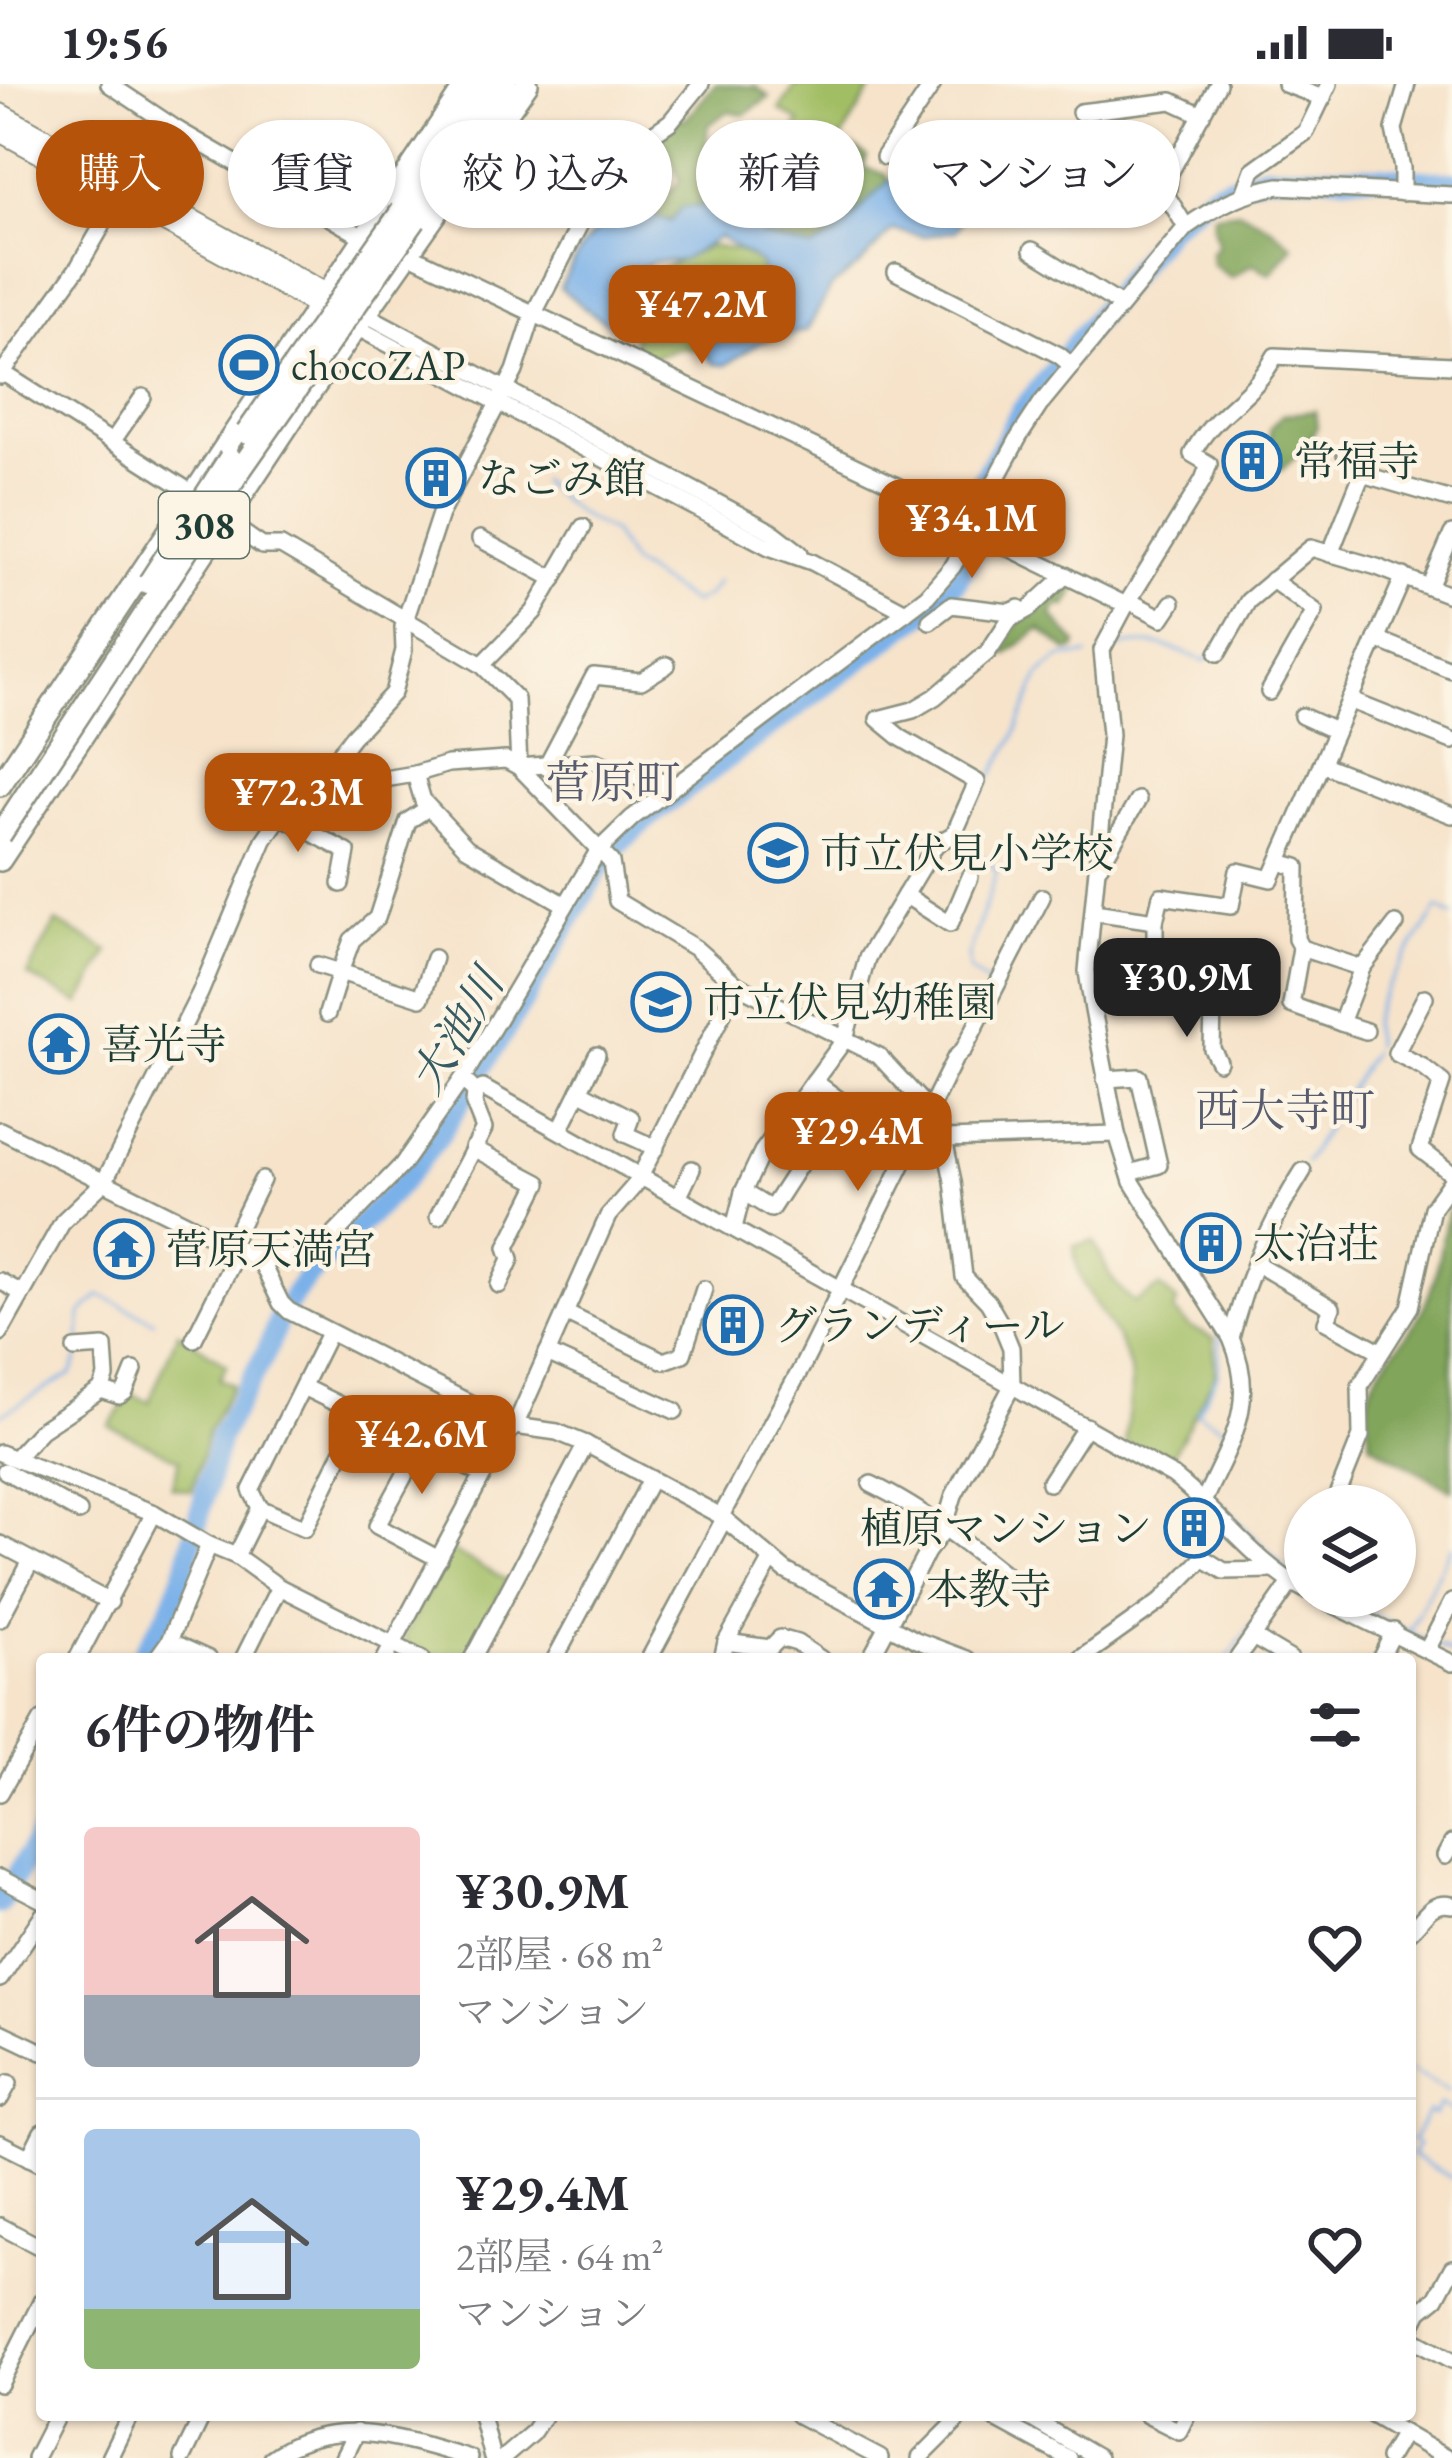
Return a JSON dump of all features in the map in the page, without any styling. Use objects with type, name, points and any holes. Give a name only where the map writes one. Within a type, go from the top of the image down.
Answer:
[{"type":"highway","name":"308","points":[[0,785],[466,84]]},
{"type":"highway","name":"308","points":[[0,835],[408,215],[487,84]]},
{"type":"highway","name":"308","points":[[0,809],[225,466],[506,84]]},
{"type":"highway","name":"308","points":[[0,860],[224,521],[527,84]]},
{"type":"main road","points":[[0,112],[36,135]]},
{"type":"main road","points":[[0,132],[36,149]]},
{"type":"main road","points":[[193,228],[362,322]]},
{"type":"street","points":[[109,84],[163,120]]},
{"type":"street","points":[[326,782],[326,772],[352,737],[393,693],[404,650],[403,627],[440,514],[502,396],[533,315],[612,162],[670,122],[701,84]]},
{"type":"street","points":[[884,157],[933,84]]},
{"type":"street","points":[[1186,227],[1167,196],[1170,172],[1219,84]]},
{"type":"street","points":[[1245,191],[1253,170],[1306,132],[1326,91],[1285,84]]},
{"type":"street","points":[[1402,182],[1394,129],[1407,84]]},
{"type":"street","points":[[1080,112],[1172,101],[1202,115]]},
{"type":"street","points":[[204,145],[365,238]]},
{"type":"street","points":[[0,1130],[260,1260],[289,1259],[312,1251],[331,1238],[402,1165],[468,1084],[564,904],[632,818],[928,596],[953,566],[1018,436],[1066,361],[1186,227],[1245,191],[1402,182],[1452,196]]},
{"type":"street","points":[[100,228],[69,281],[0,373],[192,491],[224,521],[262,546],[281,546],[482,665],[516,699],[519,767]]},
{"type":"street","points":[[1032,250],[1115,301]]},
{"type":"street","points":[[410,255],[1127,603],[1162,618],[1172,603]]},
{"type":"street","points":[[896,272],[1066,361]]},
{"type":"street","points":[[362,322],[769,548],[812,562],[905,612]]},
{"type":"street","points":[[1204,1500],[1243,1413],[1243,1365],[1231,1338],[1144,1205],[1117,1134],[1105,1079],[1087,971],[1110,735],[1102,650],[1203,479],[1209,464],[1192,454],[1202,435],[1262,382],[1275,356],[1444,363],[1452,352]]},
{"type":"street","points":[[112,442],[143,397]]},
{"type":"street","points":[[1345,454],[1362,473],[1452,500]]},
{"type":"street","points":[[1330,554],[1362,473]]},
{"type":"street","points":[[482,665],[534,612],[583,527]]},
{"type":"street","points":[[1429,586],[1452,534]]},
{"type":"street","points":[[480,538],[554,579]]},
{"type":"street","points":[[1218,653],[1248,601],[1311,548],[1452,596]]},
{"type":"street","points":[[734,1228],[743,1192],[762,1152],[845,1039],[867,958],[936,844],[954,834],[977,782],[878,719],[914,710],[935,697],[988,652],[1009,620],[1066,575]]},
{"type":"street","points":[[1247,1010],[1172,999],[1155,978],[1161,896],[1231,907],[1238,872],[1271,879],[1404,576]]},
{"type":"street","points":[[1269,692],[1315,611],[1272,580]]},
{"type":"street","points":[[928,596],[936,617],[951,605],[1010,612],[1043,596]]},
{"type":"street","points":[[1376,639],[1452,670]]},
{"type":"street","points":[[546,766],[594,676],[641,681],[667,665]]},
{"type":"street","points":[[1349,700],[1452,741]]},
{"type":"street","points":[[1302,716],[1335,731]]},
{"type":"street","points":[[0,1333],[63,1221],[104,1182],[200,993],[264,840],[298,790],[326,782],[342,786],[415,775],[448,764],[506,760],[519,767],[604,856],[617,901],[694,948],[736,985],[879,1056],[932,1112],[944,1138],[964,1277],[988,1302],[1002,1326],[1011,1348],[1012,1386],[954,1496],[943,1531],[873,1653]]},
{"type":"street","points":[[519,767],[596,761],[637,777],[677,784]]},
{"type":"street","points":[[1321,764],[1451,815],[1452,825]]},
{"type":"street","points":[[415,775],[428,808],[467,848],[564,904]]},
{"type":"street","points":[[1098,869],[1138,800]]},
{"type":"street","points":[[327,1014],[352,940],[377,918],[408,821],[428,808]]},
{"type":"street","points":[[279,815],[347,852],[341,884]]},
{"type":"street","points":[[1279,862],[1297,868],[1296,939],[1301,948],[1291,1005],[1366,1031]]},
{"type":"street","points":[[905,896],[950,924],[970,878]]},
{"type":"street","points":[[652,1653],[1042,897]]},
{"type":"street","points":[[1094,912],[1156,921]]},
{"type":"street","points":[[1341,1023],[1362,968],[1396,924]]},
{"type":"street","points":[[1301,948],[1362,968]]},
{"type":"street","points":[[318,965],[421,998],[434,958]]},
{"type":"street","points":[[5,1463],[154,1513],[236,1556],[389,1652],[501,1441],[515,1426],[608,1216],[642,1176],[736,985]]},
{"type":"street","points":[[1342,1485],[1361,1436],[1360,1386],[1410,1307],[1432,1208],[1452,1177],[1420,1149],[1442,1082],[1396,1053],[1426,997]]},
{"type":"street","points":[[1213,1004],[1212,1049],[1219,1062]]},
{"type":"street","points":[[560,1130],[597,1055]]},
{"type":"street","points":[[1105,1079],[1139,1077],[1159,1165],[1130,1172]]},
{"type":"street","points":[[743,1192],[771,1209],[841,1101],[814,1081]]},
{"type":"street","points":[[468,1084],[679,1196],[1173,1476],[1284,1577]]},
{"type":"street","points":[[438,1216],[484,1129],[468,1084]]},
{"type":"street","points":[[579,1091],[631,1118],[626,1134],[656,1148]]},
{"type":"street","points":[[944,1138],[1117,1134]]},
{"type":"street","points":[[473,1148],[539,1183],[507,1247],[511,1259],[499,1285]]},
{"type":"street","points":[[679,1196],[692,1169]]},
{"type":"street","points":[[1231,1338],[1241,1297],[1276,1213],[1303,1172]]},
{"type":"street","points":[[194,1339],[262,1180]]},
{"type":"street","points":[[260,1260],[285,1307],[329,1333],[515,1426],[556,1432],[586,1444],[723,1518],[786,1571],[938,1653]]},
{"type":"street","points":[[1257,1264],[1333,1308],[1326,1322],[1380,1351]]},
{"type":"street","points":[[0,1281],[20,1292]]},
{"type":"street","points":[[566,1312],[664,1361],[683,1354],[704,1289]]},
{"type":"street","points":[[303,1387],[360,1415],[304,1528],[260,1508],[251,1490],[329,1333]]},
{"type":"street","points":[[5,1463],[41,1430],[100,1390],[106,1377],[104,1347],[78,1349]]},
{"type":"street","points":[[547,1353],[675,1412]]},
{"type":"street","points":[[100,1390],[119,1396],[134,1370]]},
{"type":"street","points":[[1049,1483],[1086,1426]]},
{"type":"street","points":[[475,1653],[586,1444]]},
{"type":"street","points":[[439,1559],[377,1526],[421,1445],[483,1475]]},
{"type":"street","points":[[5,1463],[80,1512]]},
{"type":"street","points":[[558,1653],[650,1480]]},
{"type":"street","points":[[872,1484],[902,1499],[1027,1592]]},
{"type":"street","points":[[236,1556],[260,1508]]},
{"type":"street","points":[[80,1653],[154,1513]]},
{"type":"street","points":[[0,1544],[110,1602]]},
{"type":"street","points":[[161,1653],[206,1544]]},
{"type":"street","points":[[1088,1653],[1160,1602],[1203,1558],[1224,1571],[1274,1570]]},
{"type":"street","points":[[724,1651],[772,1559]]},
{"type":"street","points":[[0,1619],[31,1561]]},
{"type":"street","points":[[246,1653],[279,1587]]},
{"type":"street","points":[[1428,1648],[1452,1602]]},
{"type":"street","points":[[1241,1653],[1284,1603]]},
{"type":"street","points":[[1363,1617],[1452,1663]]},
{"type":"street","points":[[1383,1653],[1394,1631]]},
{"type":"street","points":[[1253,1637],[1280,1653]]},
{"type":"street","points":[[724,1651],[770,1648],[780,1638],[812,1653]]},
{"type":"street","points":[[169,1642],[195,1653]]},
{"type":"street","points":[[1,1789],[36,1730]]},
{"type":"street","points":[[3,1879],[36,1897]]},
{"type":"street","points":[[1416,1924],[1430,1908],[1452,1905]]},
{"type":"street","points":[[0,1979],[36,1925]]},
{"type":"street","points":[[0,2032],[36,2049]]},
{"type":"street","points":[[0,2099],[9,2083]]},
{"type":"street","points":[[0,2143],[35,2161]]},
{"type":"street","points":[[1,2231],[36,2246]]},
{"type":"street","points":[[1416,2320],[1452,2269]]},
{"type":"street","points":[[0,2384],[36,2312]]},
{"type":"street","points":[[1416,2338],[1452,2360]]},
{"type":"street","points":[[35,2458],[54,2421]]},
{"type":"street","points":[[109,2458],[127,2421]]},
{"type":"street","points":[[189,2455],[201,2421]]},
{"type":"street","points":[[483,2421],[492,2458]]},
{"type":"street","points":[[503,2458],[540,2421]]},
{"type":"street","points":[[809,2421],[880,2458]]},
{"type":"street","points":[[920,2458],[957,2421]]},
{"type":"street","points":[[999,2421],[1068,2458]]},
{"type":"street","points":[[1035,2421],[1098,2458]]},
{"type":"street","points":[[1158,2421],[1179,2432],[1184,2421]]},
{"type":"street","points":[[1382,2421],[1445,2458]]},
{"type":"street","points":[[344,2458],[356,2432]]},
{"type":"street","points":[[272,2458],[316,2437],[356,2432],[425,2452],[469,2458]]},
{"type":"street","points":[[1388,2458],[1403,2433]]},
{"type":"green space","points":[[715,84],[756,87],[770,97],[744,115],[729,111],[716,120],[696,120],[696,224],[672,220],[672,189],[681,181],[672,162],[672,126],[686,119]]},
{"type":"green space","points":[[796,84],[874,84],[853,120],[797,120],[780,110]]},
{"type":"green space","points":[[864,168],[884,173],[888,182],[864,206]]},
{"type":"green space","points":[[1240,211],[1293,246],[1270,274],[1253,264],[1231,278],[1212,264],[1211,252],[1218,245],[1214,214]]},
{"type":"green space","points":[[717,228],[842,228],[812,249]]},
{"type":"green space","points":[[710,246],[736,250],[761,264],[761,293],[740,313],[731,311],[715,318],[693,349],[634,360],[634,335],[643,327],[635,286]]},
{"type":"green space","points":[[1315,411],[1317,427],[1300,453],[1281,470],[1270,456],[1270,428],[1282,415]]},
{"type":"green space","points":[[1066,580],[1078,586],[1066,606],[1058,605],[1052,615],[1077,644],[1075,649],[1068,651],[1040,629],[1007,654],[992,652],[1005,632]]},
{"type":"green space","points":[[56,922],[109,951],[80,1004],[27,975]]},
{"type":"green space","points":[[1449,1210],[1452,1490],[1371,1444],[1367,1418],[1374,1381],[1415,1322],[1430,1291]]},
{"type":"green space","points":[[1094,1241],[1126,1295],[1135,1302],[1160,1287],[1177,1301],[1174,1312],[1191,1328],[1214,1338],[1215,1375],[1167,1466],[1125,1442],[1129,1366],[1076,1263],[1074,1246]]},
{"type":"green space","points":[[178,1332],[227,1365],[219,1379],[233,1385],[208,1431],[192,1491],[171,1487],[180,1460],[109,1426],[132,1394],[149,1402]]},
{"type":"green space","points":[[450,1550],[507,1581],[469,1653],[419,1653],[407,1646],[404,1636]]},
{"type":"water","points":[[888,182],[888,228],[958,228],[924,236],[892,230],[861,264],[832,286],[807,330],[760,342],[726,365],[714,364],[697,344],[720,317],[740,314],[763,295],[761,264],[719,237],[682,260],[652,262],[636,272],[632,284],[641,327],[638,333],[607,323],[560,288],[598,228],[672,228],[672,220],[682,208],[696,207],[696,228],[761,228],[763,236],[812,249],[842,228],[864,228],[864,206]]},
{"type":"waterway","name":"大池川","points":[[976,491],[1021,411],[1169,226],[1213,192],[1264,175],[1452,182]]},
{"type":"waterway","points":[[540,481],[577,513],[612,532],[632,564],[693,603],[707,596],[718,581]]},
{"type":"waterway","name":"大池川","points":[[143,1653],[169,1611],[185,1570],[220,1436],[267,1351],[280,1315],[305,1279],[398,1187],[437,1139],[599,868],[653,814],[943,598],[975,547]]},
{"type":"waterway","points":[[1119,647],[1152,644],[1205,661],[1210,655]]},
{"type":"waterway","points":[[977,801],[1014,738],[1040,674],[1062,657],[1088,655]]},
{"type":"waterway","points":[[963,831],[963,845],[997,871],[968,956],[969,970],[989,985]]},
{"type":"waterway","points":[[1374,1045],[1374,1014],[1389,983],[1438,908],[1452,916]]},
{"type":"waterway","points":[[1305,1163],[1372,1052]]},
{"type":"waterway","points":[[80,1344],[81,1314],[100,1295],[154,1321]]},
{"type":"waterway","points":[[1200,1486],[1227,1429],[1197,1413],[1218,1374],[1220,1334]]},
{"type":"waterway","points":[[0,1415],[71,1374],[80,1353]]},
{"type":"waterway","points":[[1216,1499],[1284,1567]]},
{"type":"waterway","points":[[1409,1630],[1452,1546]]},
{"type":"waterway","points":[[1378,1617],[1424,1639]]},
{"type":"waterway","points":[[1231,1653],[1252,1624]]},
{"type":"waterway","points":[[1438,1646],[1452,1654]]},
{"type":"waterway","name":"大池川","points":[[0,1904],[36,1841]]},
{"type":"waterway","points":[[1416,2074],[1449,2091]]},
{"type":"waterway","points":[[1416,2134],[1428,2111],[1434,2115],[1440,2104],[1452,2111]]},
{"type":"waterway","points":[[1416,2143],[1416,2148]]},
{"type":"waterway","points":[[1416,2158],[1452,2178]]},
{"type":"waterway","points":[[494,2447],[530,2422]]},
{"type":"waterway","points":[[254,2458],[282,2439],[336,2423],[391,2427],[485,2449]]},
{"type":"place","name":"chocoZAP","points":[[249,365]]},
{"type":"place","name":"常福寺","points":[[1252,461]]},
{"type":"place","name":"なごみ館","points":[[436,478]]},
{"type":"place","name":"市立伏見小学校","points":[[778,853]]},
{"type":"place","name":"市立伏見幼稚園","points":[[661,1002]]},
{"type":"place","name":"喜光寺","points":[[59,1044]]},
{"type":"place","name":"太治荘","points":[[1211,1243]]},
{"type":"place","name":"菅原天満宮","points":[[124,1249]]},
{"type":"place","name":"グランディール","points":[[733,1325]]},
{"type":"place","name":"植原マンション","points":[[1194,1528]]},
{"type":"place","name":"本教寺","points":[[884,1589]]},
{"type":"district","name":"菅原町","points":[[613,782]]},
{"type":"district","name":"西大寺町","points":[[1285,1110]]}]
